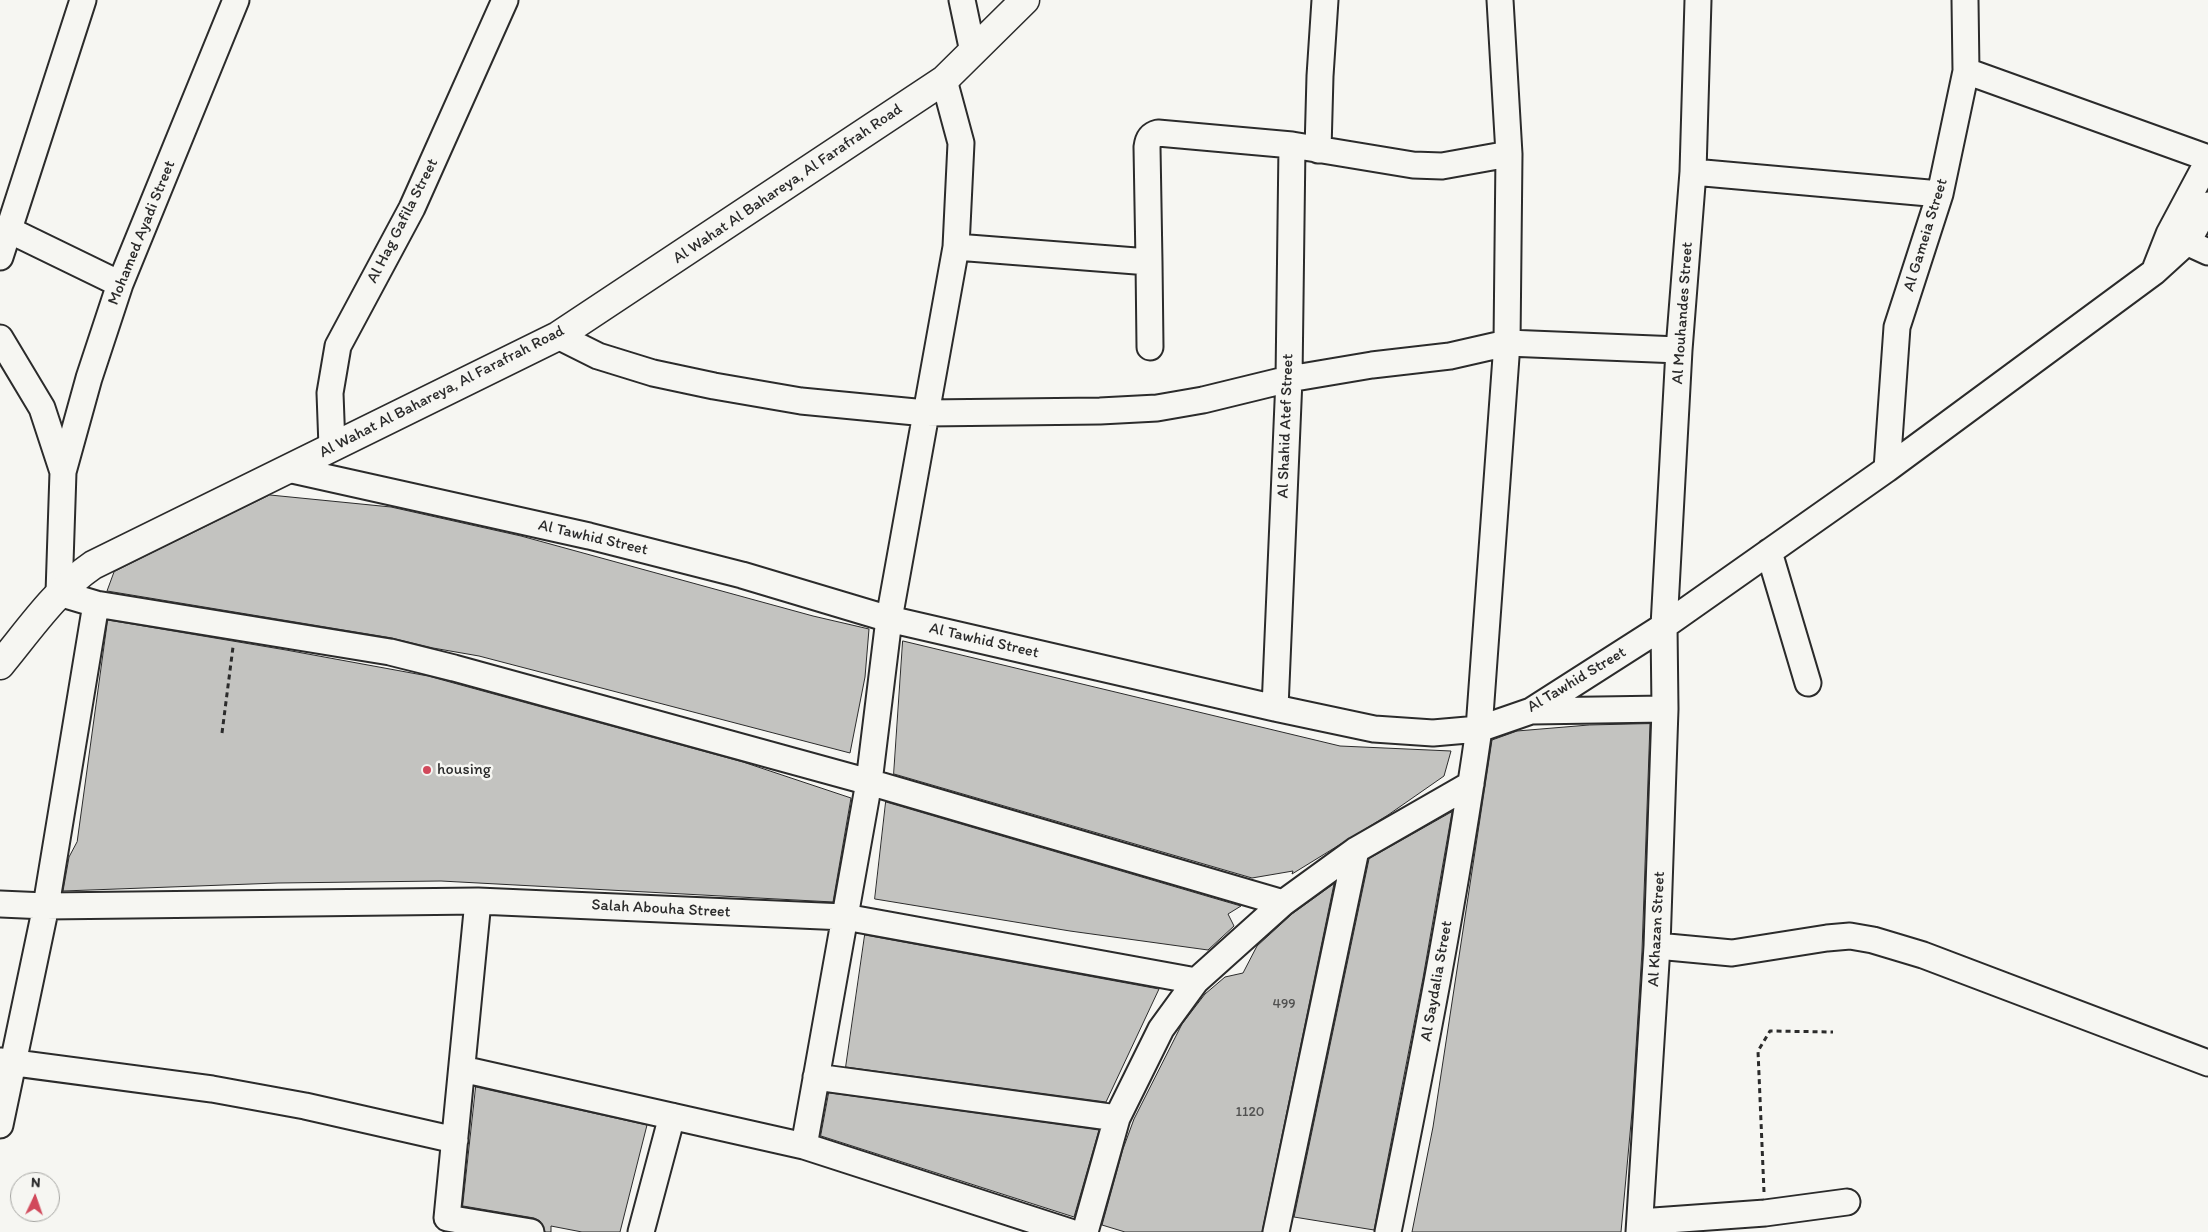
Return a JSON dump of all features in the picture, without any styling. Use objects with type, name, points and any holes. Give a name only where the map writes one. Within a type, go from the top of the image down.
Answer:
[{"type":"main road","name":"Al Wahat Al Bahareya, Al Farafrah Road","points":[[0,665],[59,593],[74,578],[93,565],[558,336],[944,80],[1025,0]]},
{"type":"street","points":[[0,257],[83,0]]},
{"type":"street","name":"Mohamed Ayadi Street","points":[[63,472],[120,284],[236,0]]},
{"type":"street","name":"Al Hag Gafila Street","points":[[332,447],[330,393],[338,346],[412,208],[505,0]]},
{"type":"street","points":[[962,0],[973,52]]},
{"type":"street","points":[[1318,150],[1325,0]]},
{"type":"street","name":"Al Saydalia Street","points":[[1388,1232],[1425,1049],[1472,784],[1479,729],[1507,343],[1509,154],[1500,0]]},
{"type":"street","name":"Al Mouhandes Street","points":[[1664,626],[1679,350],[1693,172],[1698,0]]},
{"type":"street","name":"Al Gameia Street","points":[[1887,469],[1898,327],[1940,194],[1966,71],[1965,0]]},
{"type":"street","points":[[1966,71],[2208,160],[2188,242]]},
{"type":"street","points":[[804,1146],[869,782],[889,619],[956,247],[961,143],[944,80]]},
{"type":"street","points":[[1150,347],[1147,147],[1148,139],[1152,135],[1158,133],[1292,145],[1414,165],[1442,166],[1509,154]]},
{"type":"street","name":"Al Shahid Atef Street","points":[[1275,708],[1288,379],[1292,145]]},
{"type":"street","points":[[1693,172],[1940,194]]},
{"type":"street","points":[[2188,242],[2208,205]]},
{"type":"street","points":[[9,230],[120,284]]},
{"type":"street","name":"Al Tawhid Street","points":[[288,469],[608,541],[742,575],[889,619],[1275,708],[1374,729],[1433,733],[1479,729],[1530,710],[1664,626],[1887,469],[2154,272],[2188,242]]},
{"type":"street","points":[[956,247],[1149,262]]},
{"type":"street","points":[[558,336],[598,356],[653,373],[714,386],[801,402],[926,413],[1100,411],[1157,408],[1203,400],[1288,379],[1372,365],[1450,356],[1507,343],[1679,350]]},
{"type":"street","points":[[0,338],[42,408],[63,472],[59,593],[96,604],[390,652],[418,659],[568,697],[869,782],[1283,903]]},
{"type":"street","points":[[1769,552],[1808,682]]},
{"type":"street","points":[[0,1125],[6,1062],[46,906],[96,604]]},
{"type":"street","name":"Al Khazan Street","points":[[1640,1227],[1657,946],[1666,709],[1664,626]]},
{"type":"street","points":[[1530,710],[1666,709]]},
{"type":"street","points":[[1085,1232],[1117,1118],[1161,1029],[1196,981],[1283,903],[1356,850],[1472,784]]},
{"type":"street","points":[[1276,1232],[1356,850]]},
{"type":"street","points":[[478,901],[446,1225],[531,1232]]},
{"type":"street","name":"Salah Abouha Street","points":[[0,904],[46,906],[478,901],[845,917],[1196,981]]},
{"type":"street","points":[[1657,946],[1732,953],[1767,949],[1827,938],[1850,936],[1873,940],[1923,955],[2208,1063]]},
{"type":"street","points":[[6,1062],[221,1091],[305,1106],[454,1140]]},
{"type":"street","points":[[462,1069],[804,1146],[1070,1232]]},
{"type":"street","points":[[816,1077],[1117,1118]]},
{"type":"street","points":[[641,1232],[672,1116]]},
{"type":"street","points":[[1640,1227],[1847,1202]]},
{"type":"path","points":[[222,733],[236,627]]},
{"type":"path","points":[[1765,1213],[1758,1051],[1770,1031],[1833,1032]]},
{"type":"building","points":[[270,495],[391,507],[521,536],[813,616],[869,629],[865,677],[850,753],[479,656],[392,638],[107,591],[114,572]]},
{"type":"building","name":"housing","points":[[108,620],[428,676],[743,762],[851,798],[833,902],[441,881],[278,883],[63,891],[69,857],[77,842]]},
{"type":"building","points":[[903,641],[1340,746],[1451,751],[1444,776],[1388,815],[1292,874],[1293,871],[1252,878],[894,774]]},
{"type":"building","points":[[1650,724],[1642,951],[1632,1112],[1621,1232],[1412,1232],[1433,1127],[1492,740],[1517,731],[1589,725]]},
{"type":"building","points":[[886,802],[1241,906],[1228,914],[1234,926],[1208,950],[1070,931],[875,899]]},
{"type":"building","points":[[1452,812],[1423,978],[1374,1230],[1294,1217],[1369,859]]},
{"type":"building","points":[[1334,884],[1262,1232],[1125,1232],[1102,1225],[1123,1149],[1134,1119],[1182,1024],[1205,994],[1225,977],[1243,973],[1257,946],[1292,914]]},
{"type":"building","points":[[865,935],[1159,989],[1106,1102],[846,1067]]},
{"type":"building","points":[[476,1087],[647,1125],[620,1232],[582,1232],[551,1226],[551,1232],[545,1232],[540,1221],[534,1218],[463,1206]]},
{"type":"building","points":[[829,1093],[1099,1130],[1074,1217],[821,1136]]},
{"type":"place","name":"housing","points":[[427,770]]}]
